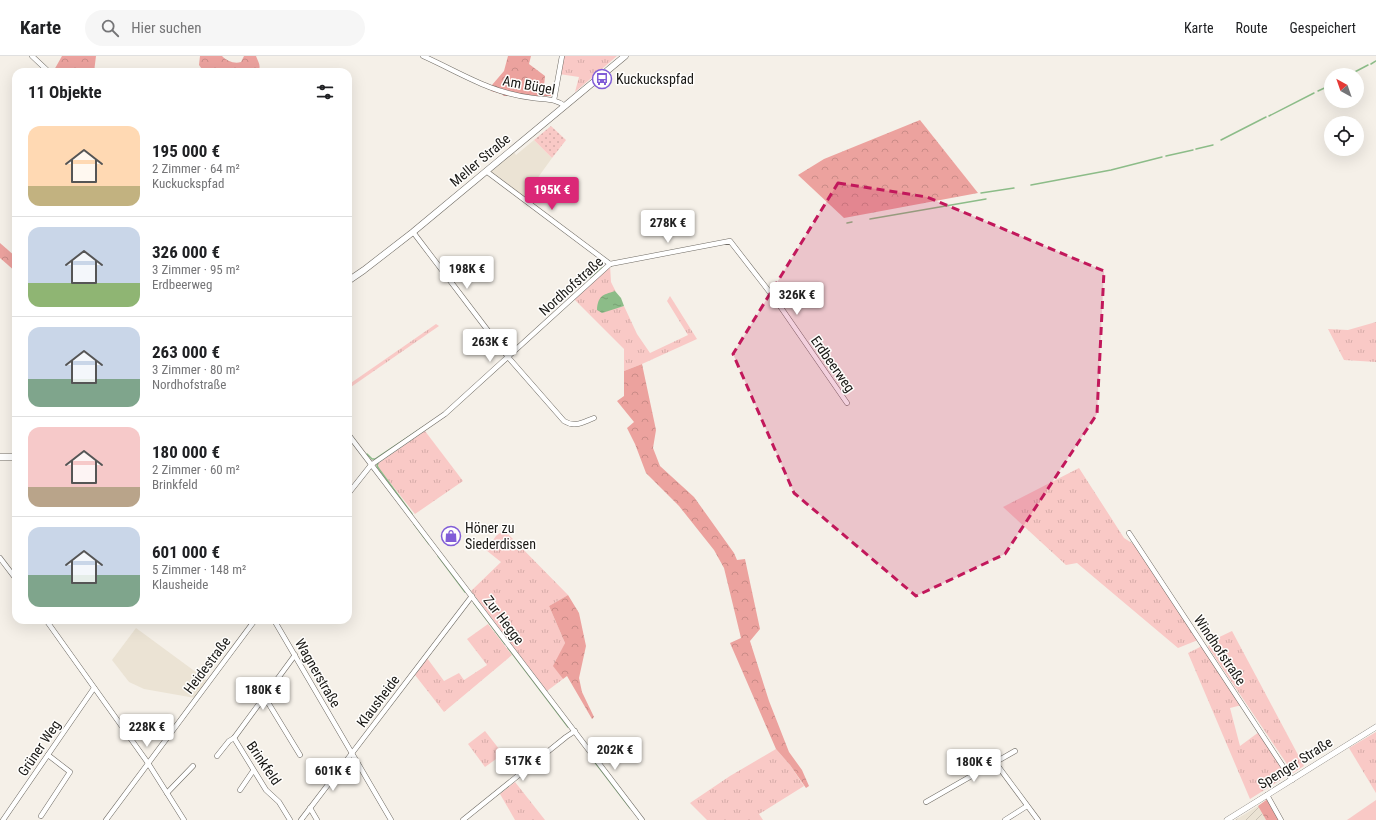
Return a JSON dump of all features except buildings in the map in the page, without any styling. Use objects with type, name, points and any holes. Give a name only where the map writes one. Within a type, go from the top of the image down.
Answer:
[{"type":"main road","name":"Meller Straße","points":[[352,278],[412,232],[625,56]]},
{"type":"main road","points":[[0,457],[12,457]]},
{"type":"street","points":[[32,56],[45,68]]},
{"type":"street","name":"Am Bügel","points":[[423,56],[474,81],[502,92],[533,98],[554,100],[565,106]]},
{"type":"street","points":[[554,100],[562,56]]},
{"type":"street","points":[[486,171],[610,264]]},
{"type":"street","points":[[412,232],[508,357],[564,421],[568,424],[577,425],[594,418]]},
{"type":"street","name":"Nordhofstraße","points":[[371,465],[445,414],[610,264],[730,240]]},
{"type":"street","name":"Erdbeerweg","points":[[730,240],[775,299],[847,403]]},
{"type":"street","name":"Zur Hegge","points":[[352,439],[642,820]]},
{"type":"street","points":[[352,489],[371,465]]},
{"type":"street","name":"Windhofstraße","points":[[1129,533],[1292,780]]},
{"type":"street","points":[[0,558],[12,574]]},
{"type":"street","name":"Klausheide","points":[[301,820],[472,596]]},
{"type":"street","points":[[49,624],[148,763],[184,820]]},
{"type":"street","name":"Heidestraße","points":[[106,820],[252,624]]},
{"type":"street","name":"Wagnerstraße","points":[[276,624],[391,820]]},
{"type":"street","name":"Brinkfeld","points":[[217,756],[228,741],[234,738],[294,655]]},
{"type":"street","name":"Grüner Weg","points":[[3,820],[94,688]]},
{"type":"street","points":[[264,696],[300,755]]},
{"type":"street","name":"Spenger Straße","points":[[1228,820],[1376,727]]},
{"type":"street","points":[[463,820],[575,731]]},
{"type":"street","name":"Brinkfeld","points":[[234,738],[253,771],[266,790],[279,802],[290,820]]},
{"type":"street","points":[[926,802],[1015,751]]},
{"type":"street","points":[[41,816],[70,772],[48,755]]},
{"type":"street","points":[[995,762],[1038,820]]},
{"type":"street","points":[[167,793],[194,766]]},
{"type":"street","points":[[240,790],[253,771]]},
{"type":"street","points":[[1267,795],[1282,820]]},
{"type":"street","points":[[1005,820],[1028,806]]},
{"type":"street","points":[[310,808],[317,820]]},
{"type":"highlighted area","points":[[838,183],[927,197],[1104,271],[1097,414],[1005,554],[916,596],[794,493],[733,354]]},
{"type":"shaded area","points":[[534,140],[552,158],[524,197],[491,172],[514,152],[516,155]]},
{"type":"shaded area","points":[[136,628],[208,681],[195,698],[144,689],[129,682],[112,660]]},
{"type":"shaded area","points":[[1258,806],[1266,820],[1235,820]]},
{"type":"green space","points":[[62,56],[96,56],[94,68],[55,68]]},
{"type":"green space","points":[[200,56],[222,56],[228,61],[236,63],[241,62],[244,56],[256,56],[260,67],[201,68],[199,65]]},
{"type":"green space","points":[[508,56],[531,56],[529,64],[545,76],[544,86],[553,91],[551,96],[504,96],[491,91],[492,85],[504,71]]},
{"type":"green space","points":[[563,56],[617,56],[575,92],[579,77],[559,74]]},
{"type":"green space","points":[[920,120],[978,193],[844,218],[798,175],[824,159]]},
{"type":"green space","points":[[551,126],[566,140],[552,158],[534,140]]},
{"type":"green space","points":[[0,243],[12,254],[12,268],[0,258]]},
{"type":"green space","points":[[610,265],[611,282],[616,292],[615,291],[617,308],[624,306],[637,334],[650,353],[688,335],[667,301],[670,296],[697,339],[624,371],[624,349],[575,300],[576,297]]},
{"type":"green space","points":[[1376,322],[1376,362],[1344,360],[1328,329],[1348,330]]},
{"type":"green space","points":[[436,324],[439,326],[352,386],[352,382]]},
{"type":"green space","points":[[642,364],[656,430],[653,448],[660,466],[694,497],[734,553],[737,560],[745,559],[760,629],[750,641],[769,701],[789,752],[802,770],[809,786],[806,788],[790,765],[776,749],[730,643],[741,638],[724,568],[714,550],[679,506],[646,473],[627,428],[634,422],[617,401],[624,396],[624,371]]},
{"type":"green space","points":[[425,431],[463,481],[415,514],[376,465]]},
{"type":"green space","points":[[1079,468],[1124,538],[1135,545],[1198,640],[1178,648],[1077,563],[1066,565],[1003,507]]},
{"type":"green space","points":[[504,530],[568,595],[549,606],[565,643],[554,666],[563,679],[547,691],[471,591],[501,562],[486,550],[496,536]]},
{"type":"green space","points":[[568,595],[579,613],[586,646],[579,678],[582,692],[594,717],[592,719],[567,676],[563,679],[553,666],[565,643],[549,606]]},
{"type":"green space","points":[[488,624],[512,655],[444,712],[415,675],[427,658],[444,681],[459,673],[464,680],[487,665],[467,639]]},
{"type":"green space","points":[[1232,631],[1304,766],[1293,773],[1208,647],[1211,641]]},
{"type":"green space","points":[[1202,646],[1242,705],[1230,708],[1240,746],[1259,732],[1287,776],[1250,799],[1188,653]]},
{"type":"green space","points":[[485,731],[503,754],[485,767],[468,744]]},
{"type":"green space","points":[[1376,732],[1376,793],[1349,748]]},
{"type":"green space","points":[[776,749],[790,765],[804,786],[759,814],[763,820],[707,820],[690,803],[730,776]]},
{"type":"green space","points":[[515,782],[545,820],[515,820],[500,794]]},
{"type":"green space","points":[[1269,798],[1281,820],[1266,820],[1258,806]]},
{"type":"green space","points":[[1376,800],[1376,820],[1347,820]]},
{"type":"water","points":[[615,291],[621,298],[624,306],[602,313],[597,310],[600,299]]},
{"type":"waterway","points":[[1371,64],[1376,61]]},
{"type":"waterway","points":[[1362,68],[1368,65]]},
{"type":"waterway","points":[[1318,91],[1324,88]]},
{"type":"waterway","points":[[1269,116],[1314,93]]},
{"type":"waterway","points":[[1221,140],[1266,117]]},
{"type":"waterway","points":[[1196,149],[1213,145]]},
{"type":"waterway","points":[[1166,156],[1193,150]]},
{"type":"waterway","points":[[1031,185],[1111,170],[1162,157]]},
{"type":"waterway","points":[[981,193],[1014,188]]},
{"type":"waterway","points":[[870,219],[986,199]]},
{"type":"waterway","points":[[847,223],[852,222]]},
{"type":"waterway","points":[[591,278],[602,268]]},
{"type":"waterway","points":[[367,454],[372,459],[375,459],[423,427]]},
{"type":"waterway","points":[[378,463],[377,466],[412,514]]},
{"type":"waterway","points":[[414,524],[429,544]]},
{"type":"waterway","points":[[438,556],[465,592]]},
{"type":"waterway","points":[[474,603],[505,644]]},
{"type":"waterway","points":[[508,648],[568,727]]},
{"type":"waterway","points":[[590,756],[630,808]]},
{"type":"place","name":"Kuckuckspfad","points":[[602,79]]},
{"type":"place","name":"Höner zu Siederdissen","points":[[451,536]]}]
